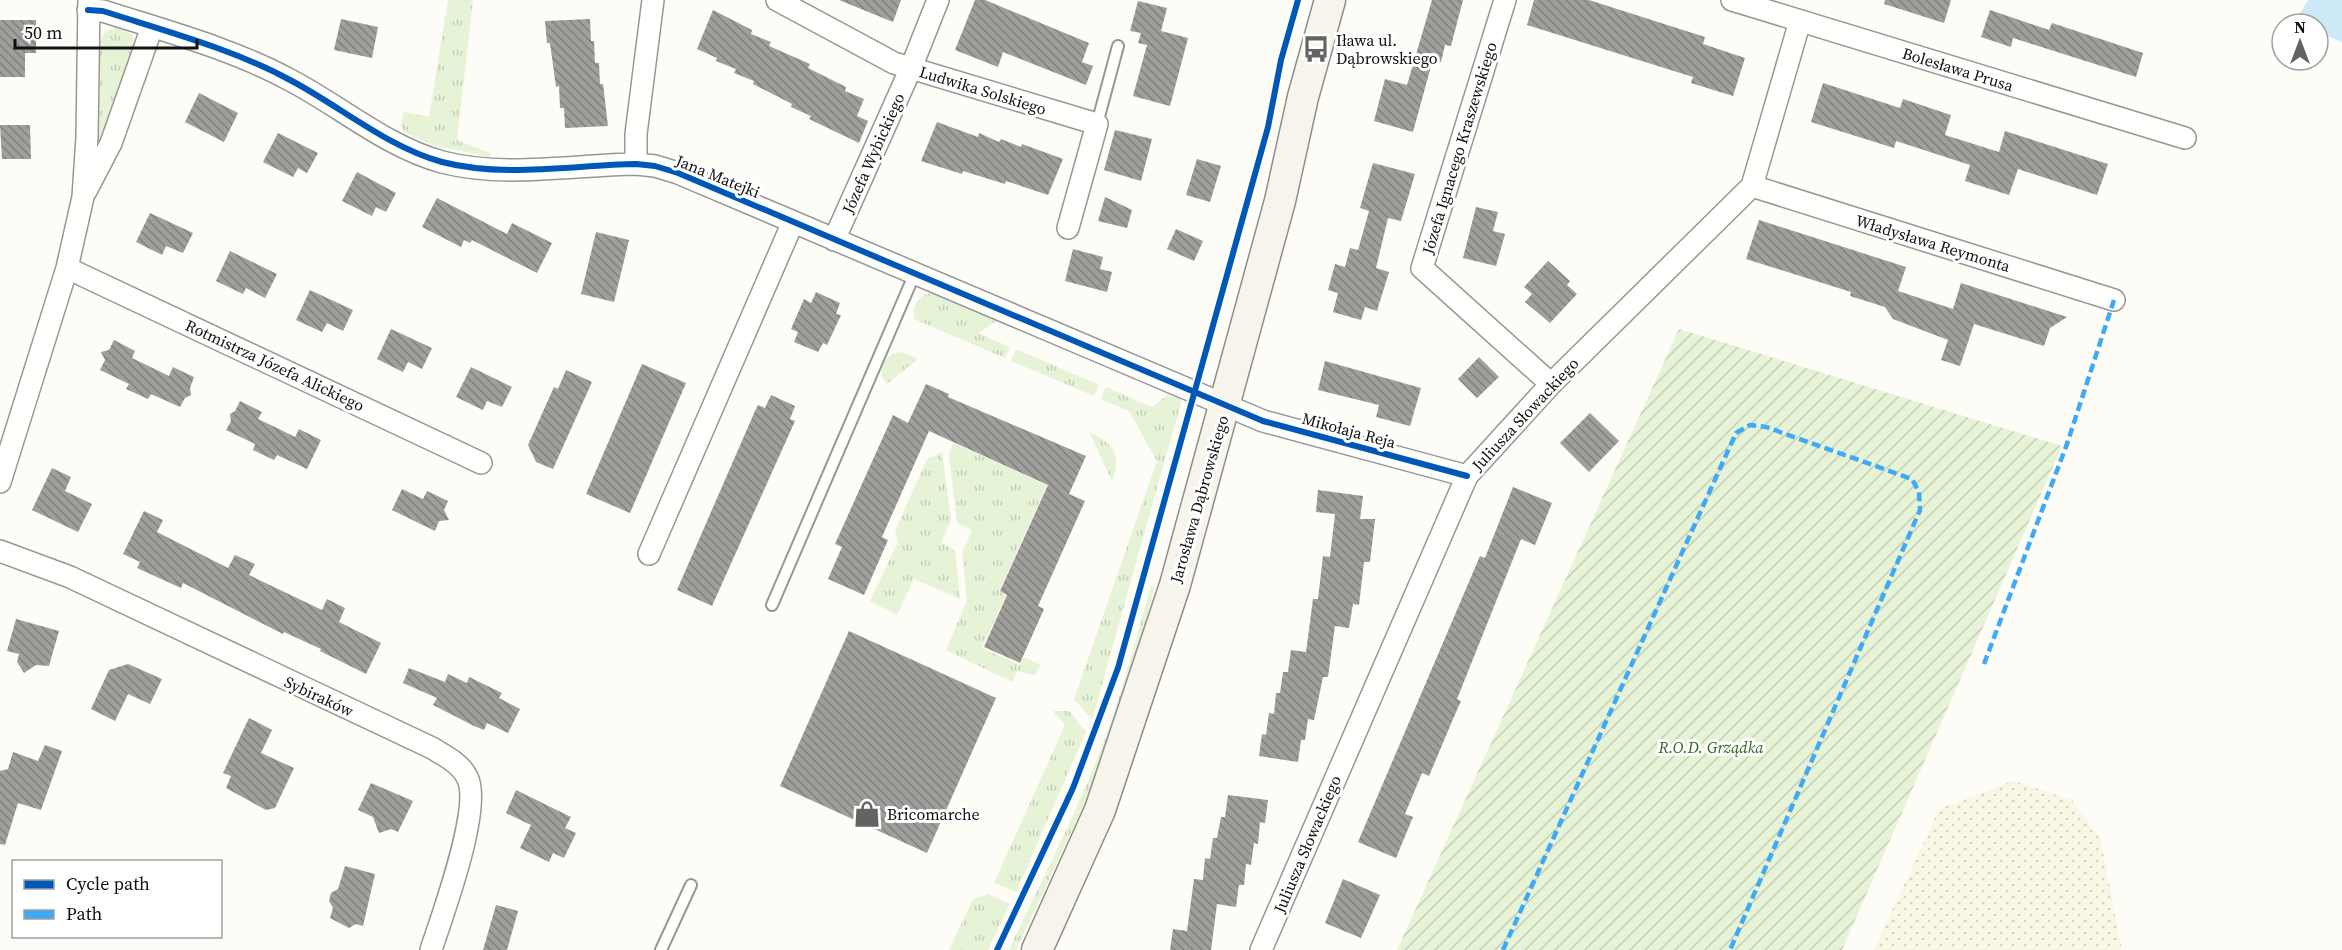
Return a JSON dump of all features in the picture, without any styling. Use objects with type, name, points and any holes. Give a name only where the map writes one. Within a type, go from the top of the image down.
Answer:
[{"type":"street","points":[[636,164],[636,134],[653,0]]},
{"type":"street","name":"Ludwika Solskiego","points":[[777,0],[894,63],[1097,124]]},
{"type":"street","name":"Józefa Wybickiego","points":[[834,240],[911,68],[938,0]]},
{"type":"street","name":"Jarosława Dąbrowskiego","points":[[1037,950],[1100,810],[1175,585],[1280,201],[1303,98],[1330,0]]},
{"type":"street","name":"Józefa Ignacego Kraszewskiego","points":[[1504,0],[1422,268],[1551,384]]},
{"type":"street","name":"Bolesława Prusa","points":[[1731,0],[2185,138]]},
{"type":"street","points":[[0,482],[7,434],[67,268],[83,197],[87,136],[88,5]]},
{"type":"street","name":"Jana Matejki","points":[[88,5],[281,75],[386,136],[439,161],[460,166],[510,170],[636,164],[655,166],[678,173],[1225,405]]},
{"type":"street","name":"Juliusza Słowackiego","points":[[1261,950],[1467,476],[1551,384],[1752,186],[1800,21]]},
{"type":"street","points":[[83,197],[111,143],[152,27]]},
{"type":"street","points":[[1068,228],[1097,124]]},
{"type":"street","name":"Władysława Reymonta","points":[[1752,186],[2114,300]]},
{"type":"street","points":[[649,554],[793,222]]},
{"type":"street","name":"Rotmistrza Józefa Alickiego","points":[[67,268],[481,463]]},
{"type":"street","name":"Mikołaja Reja","points":[[1225,405],[1263,421],[1467,476]]},
{"type":"street","name":"Sybiraków","points":[[0,551],[70,577],[432,748],[456,763],[468,778],[472,799],[469,824],[431,950]]},
{"type":"lane","points":[[1097,124],[1118,46]]},
{"type":"lane","points":[[772,605],[915,273]]},
{"type":"lane","points":[[661,950],[691,885]]},
{"type":"shaded area","points":[[2013,781],[2072,800],[2100,837],[2122,950],[1874,950],[1939,809]]},
{"type":"green space","points":[[448,0],[473,0],[457,140],[490,153],[490,157],[433,145],[404,132],[401,125],[404,112],[429,117]]},
{"type":"green space","points":[[116,27],[132,34],[135,46],[101,141],[98,137],[99,43],[105,32]]},
{"type":"green space","points":[[933,293],[997,321],[978,333],[1010,347],[1005,358],[914,319],[915,305],[920,298]]},
{"type":"green space","name":"R.O.D. Grządka","points":[[1679,329],[2062,446],[1842,950],[1397,950]]},
{"type":"green space","points":[[1016,349],[1099,385],[1094,396],[1011,361]]},
{"type":"green space","points":[[902,352],[918,359],[887,384],[881,375],[884,362],[889,356]]},
{"type":"green space","points":[[1106,387],[1152,407],[1169,394],[1182,399],[1092,720],[1074,699],[1157,461],[1129,411],[1101,399]]},
{"type":"green space","points":[[1089,432],[1105,441],[1114,451],[1116,464],[1112,481]]},
{"type":"green space","points":[[953,443],[1047,485],[999,591],[1006,595],[982,648],[1020,665],[1024,657],[1041,665],[1034,675],[1017,671],[1012,682],[946,650],[967,600],[962,553],[972,530],[957,523],[949,454]]},
{"type":"green space","points":[[942,452],[951,520],[941,543],[955,550],[960,599],[914,579],[897,615],[870,601],[898,542],[895,531],[927,459]]},
{"type":"green space","points":[[1151,586],[1155,587],[1131,673],[1089,794],[1016,950],[1009,950],[1074,813],[1108,730]]},
{"type":"green space","points":[[1053,711],[1069,711],[1086,732],[1016,892],[994,883],[1065,725]]},
{"type":"green space","points":[[988,894],[1010,904],[988,950],[949,950],[973,899]]},
{"type":"water","points":[[2308,0],[2342,0],[2342,42],[2330,37],[2330,12],[2301,12]]},
{"type":"building","points":[[839,0],[901,0],[893,22]]},
{"type":"building","points":[[975,0],[985,0],[1089,43],[1082,62],[1093,66],[1086,85],[1003,52],[998,67],[955,50]]},
{"type":"building","points":[[1432,0],[1463,0],[1451,46],[1445,45],[1441,62],[1433,59],[1413,132],[1374,121],[1385,79],[1407,85]]},
{"type":"building","points":[[1534,0],[1589,0],[1705,37],[1703,44],[1745,58],[1733,96],[1691,83],[1693,77],[1527,25]]},
{"type":"building","points":[[1885,0],[1951,0],[1944,23],[1884,4]]},
{"type":"building","points":[[1138,1],[1167,8],[1161,31],[1188,38],[1170,106],[1133,96],[1147,45],[1138,43],[1141,33],[1130,31]]},
{"type":"building","points":[[713,10],[752,30],[751,34],[771,42],[769,46],[810,64],[808,68],[846,87],[845,91],[864,99],[857,116],[868,121],[859,143],[809,119],[811,116],[791,107],[792,104],[753,84],[754,81],[734,73],[736,69],[716,61],[717,58],[697,49]]},
{"type":"building","points":[[1990,10],[2049,30],[2052,23],[2143,53],[2136,77],[2013,38],[2011,47],[1981,37]]},
{"type":"building","points":[[341,19],[378,27],[372,58],[334,50]]},
{"type":"building","points":[[590,19],[591,41],[594,41],[595,63],[599,63],[600,84],[603,84],[608,126],[565,128],[564,108],[560,108],[559,86],[556,87],[545,21]]},
{"type":"building","points":[[0,20],[36,20],[36,53],[25,53],[25,77],[0,77]]},
{"type":"building","points":[[1823,83],[1900,108],[1903,99],[1951,115],[1945,135],[1999,152],[2005,131],[2108,164],[2097,195],[2018,169],[2009,195],[1965,181],[1970,165],[1896,141],[1894,148],[1811,122]]},
{"type":"building","points":[[199,93],[238,113],[224,142],[185,122]]},
{"type":"building","points":[[937,122],[978,137],[979,133],[999,142],[1001,139],[1021,147],[1022,144],[1063,159],[1048,195],[1006,181],[1005,184],[963,171],[962,174],[921,161]]},
{"type":"building","points":[[0,125],[30,125],[31,159],[2,159]]},
{"type":"building","points":[[1115,130],[1152,139],[1141,181],[1104,170]]},
{"type":"building","points":[[278,133],[318,153],[307,173],[298,168],[293,177],[263,162]]},
{"type":"building","points":[[1197,159],[1221,166],[1210,202],[1186,195]]},
{"type":"building","points":[[1373,163],[1415,174],[1401,221],[1388,218],[1376,268],[1389,272],[1377,311],[1365,307],[1361,320],[1333,312],[1338,293],[1328,290],[1335,264],[1345,267],[1350,248],[1358,250],[1369,211],[1360,208]]},
{"type":"building","points":[[357,172],[396,193],[386,212],[376,207],[372,216],[342,201]]},
{"type":"building","points":[[1105,197],[1132,210],[1127,228],[1098,221]]},
{"type":"building","points":[[437,198],[507,234],[512,223],[552,243],[537,273],[472,240],[470,243],[464,240],[461,247],[422,227]]},
{"type":"building","points":[[1476,207],[1498,212],[1493,231],[1505,234],[1496,266],[1463,258]]},
{"type":"building","points":[[150,213],[193,233],[183,253],[166,246],[162,255],[136,242]]},
{"type":"building","points":[[1759,220],[1906,267],[1898,291],[1953,309],[1961,283],[2067,317],[2050,328],[2044,346],[1974,324],[1960,366],[1941,360],[1948,340],[1893,319],[1885,307],[1850,296],[1851,292],[1746,259]]},
{"type":"building","points":[[1176,229],[1203,241],[1194,261],[1167,249]]},
{"type":"building","points":[[596,232],[629,240],[614,302],[581,294]]},
{"type":"building","points":[[1073,249],[1103,257],[1100,269],[1112,272],[1107,292],[1065,281]]},
{"type":"building","points":[[230,251],[277,274],[265,298],[246,288],[243,294],[216,281]]},
{"type":"building","points":[[1548,261],[1570,281],[1567,285],[1577,294],[1550,323],[1525,302],[1532,294],[1524,287]]},
{"type":"building","points":[[310,290],[353,310],[343,331],[327,323],[322,332],[296,320]]},
{"type":"building","points":[[816,292],[840,303],[836,314],[841,315],[827,345],[823,343],[818,352],[794,342],[798,332],[791,329],[804,299],[811,303]]},
{"type":"building","points":[[391,329],[432,348],[422,369],[408,362],[403,372],[377,359]]},
{"type":"building","points":[[114,340],[135,351],[132,358],[169,376],[173,367],[194,377],[190,388],[191,395],[185,398],[180,407],[151,394],[148,399],[126,389],[129,384],[100,370],[105,360],[101,352],[109,350]]},
{"type":"building","points":[[1479,357],[1499,377],[1477,398],[1458,379]]},
{"type":"building","points":[[1325,361],[1421,388],[1410,426],[1376,417],[1379,405],[1318,390]]},
{"type":"building","points":[[642,364],[686,383],[630,513],[586,494]]},
{"type":"building","points":[[471,367],[512,387],[502,407],[487,401],[483,410],[456,397]]},
{"type":"building","points":[[566,370],[592,382],[553,469],[536,462],[528,445],[554,387],[558,389]]},
{"type":"building","points":[[926,384],[949,394],[948,397],[1086,456],[1069,494],[1085,501],[1038,606],[1044,609],[1020,663],[984,647],[1007,595],[1000,591],[1048,485],[929,431],[882,537],[888,540],[864,595],[828,579],[842,547],[835,544],[893,415],[908,423]]},
{"type":"building","points":[[771,395],[795,406],[790,419],[795,421],[712,606],[677,590],[755,411],[758,405],[765,408]]},
{"type":"building","points":[[240,401],[262,412],[258,419],[295,437],[299,429],[321,440],[307,469],[277,455],[274,460],[253,450],[255,444],[226,430],[231,421],[230,414],[235,411]]},
{"type":"building","points":[[1590,413],[1619,441],[1589,472],[1560,443]]},
{"type":"building","points":[[52,468],[71,477],[65,491],[92,504],[78,532],[32,510]]},
{"type":"building","points":[[1513,487],[1552,503],[1535,545],[1521,539],[1457,699],[1461,701],[1429,776],[1422,773],[1405,814],[1413,817],[1396,858],[1358,842],[1480,556],[1485,558]]},
{"type":"building","points":[[402,489],[423,499],[427,491],[448,501],[444,510],[449,520],[439,521],[435,531],[392,510]]},
{"type":"building","points":[[1318,490],[1363,496],[1360,519],[1375,519],[1370,562],[1364,562],[1359,605],[1353,604],[1349,628],[1335,626],[1328,677],[1323,677],[1314,720],[1308,719],[1305,740],[1301,740],[1298,762],[1259,756],[1262,734],[1266,735],[1269,713],[1274,714],[1276,693],[1280,693],[1283,672],[1288,672],[1291,650],[1306,652],[1313,599],[1318,599],[1323,556],[1330,557],[1335,514],[1316,512]]},
{"type":"building","points":[[144,511],[163,520],[157,532],[228,568],[235,555],[255,564],[249,575],[322,610],[327,599],[345,608],[339,622],[381,643],[366,674],[320,651],[321,649],[284,632],[283,634],[183,583],[181,588],[137,568],[140,562],[123,554]]},
{"type":"building","points":[[16,619],[59,631],[49,666],[36,665],[24,673],[17,662],[19,654],[7,651]]},
{"type":"building","points":[[849,631],[996,698],[927,853],[780,786]]},
{"type":"building","points":[[128,664],[162,679],[150,704],[128,694],[115,721],[91,709],[109,670]]},
{"type":"building","points":[[409,668],[445,682],[448,674],[467,683],[469,677],[502,693],[499,698],[520,709],[508,733],[487,723],[484,730],[433,705],[437,698],[403,683]]},
{"type":"building","points":[[249,718],[272,730],[261,753],[294,768],[275,808],[266,810],[226,788],[231,776],[223,773]]},
{"type":"building","points":[[45,745],[62,751],[41,810],[18,803],[5,845],[0,844],[0,771],[8,769],[13,752],[38,761]]},
{"type":"building","points":[[371,783],[413,801],[398,832],[391,829],[379,833],[373,817],[358,810]]},
{"type":"building","points":[[516,790],[571,817],[565,828],[576,833],[564,858],[553,853],[549,862],[520,848],[531,825],[506,813]]},
{"type":"building","points":[[1228,795],[1268,800],[1265,823],[1260,822],[1258,844],[1254,843],[1251,865],[1246,864],[1244,885],[1239,885],[1236,907],[1217,904],[1211,950],[1170,950],[1173,929],[1187,931],[1194,879],[1203,880],[1205,858],[1210,859],[1213,838],[1217,838],[1221,817],[1225,817]]},
{"type":"building","points":[[345,866],[375,874],[363,926],[356,924],[349,928],[330,918],[333,908],[329,901],[331,893],[338,889]]},
{"type":"building","points":[[1343,879],[1380,895],[1361,938],[1325,923]]},
{"type":"building","points":[[496,905],[518,911],[507,950],[483,950]]},
{"type":"marked path","points":[[1984,664],[2067,444],[2114,300]]},
{"type":"marked path","points":[[1503,950],[1736,433],[1750,425],[1766,427],[1912,479],[1919,492],[1920,510],[1730,950]]},
{"type":"cycle path","points":[[997,950],[1073,788],[1118,668],[1268,127],[1281,60],[1298,0]]},
{"type":"cycle path","points":[[88,10],[103,11],[198,41],[245,59],[309,90],[402,147],[442,162],[466,167],[514,170],[636,164],[655,166],[678,173],[1263,421],[1467,476]]},
{"type":"place","name":"Iława ul. Dąbrowskiego","points":[[1316,49]]},
{"type":"place","name":"Bricomarche","points":[[867,814]]}]
